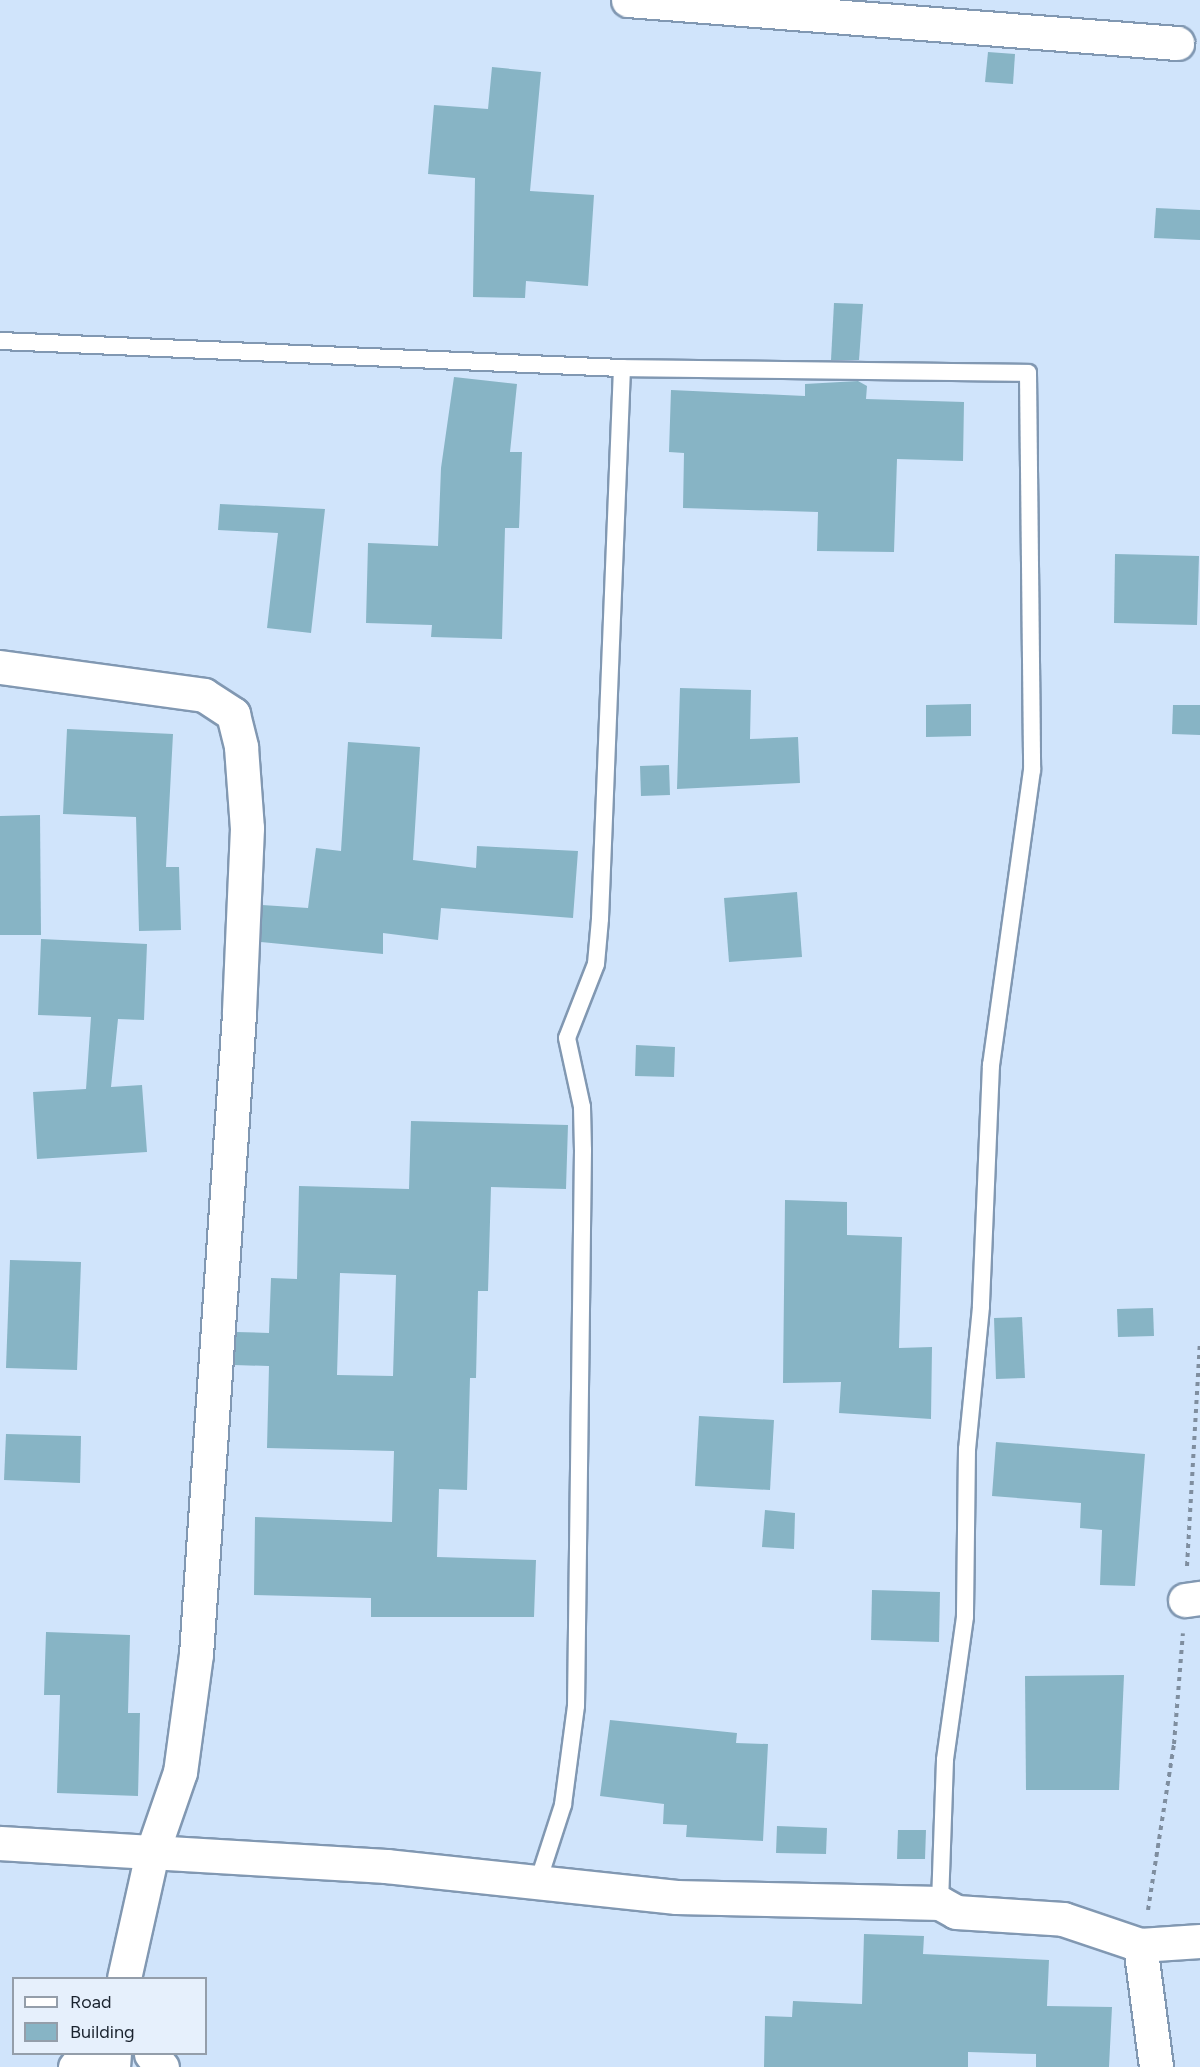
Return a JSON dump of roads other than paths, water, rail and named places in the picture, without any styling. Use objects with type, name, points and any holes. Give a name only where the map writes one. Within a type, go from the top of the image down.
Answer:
[{"type":"street","points":[[628,0],[1177,43]]},
{"type":"street","points":[[860,18],[900,18],[905,0]]},
{"type":"street","points":[[0,667],[204,695],[233,714],[242,747],[246,828],[239,1002],[196,1654],[180,1772],[152,1853],[124,1977]]},
{"type":"street","points":[[0,1843],[386,1866],[676,1897],[940,1904],[956,1912],[1063,1919],[1140,1945],[1200,1941]]},
{"type":"street","points":[[1140,1945],[1156,2067]]},
{"type":"street","points":[[75,2067],[85,2055]]},
{"type":"street","points":[[152,2055],[162,2067]]},
{"type":"lane","points":[[0,341],[622,368],[1028,373],[1032,770],[991,1065],[981,1307],[967,1449],[965,1617],[945,1760],[940,1904]]},
{"type":"lane","points":[[538,1882],[563,1805],[576,1706],[583,1150],[582,1107],[567,1038],[596,964],[600,919],[622,368]]}]
